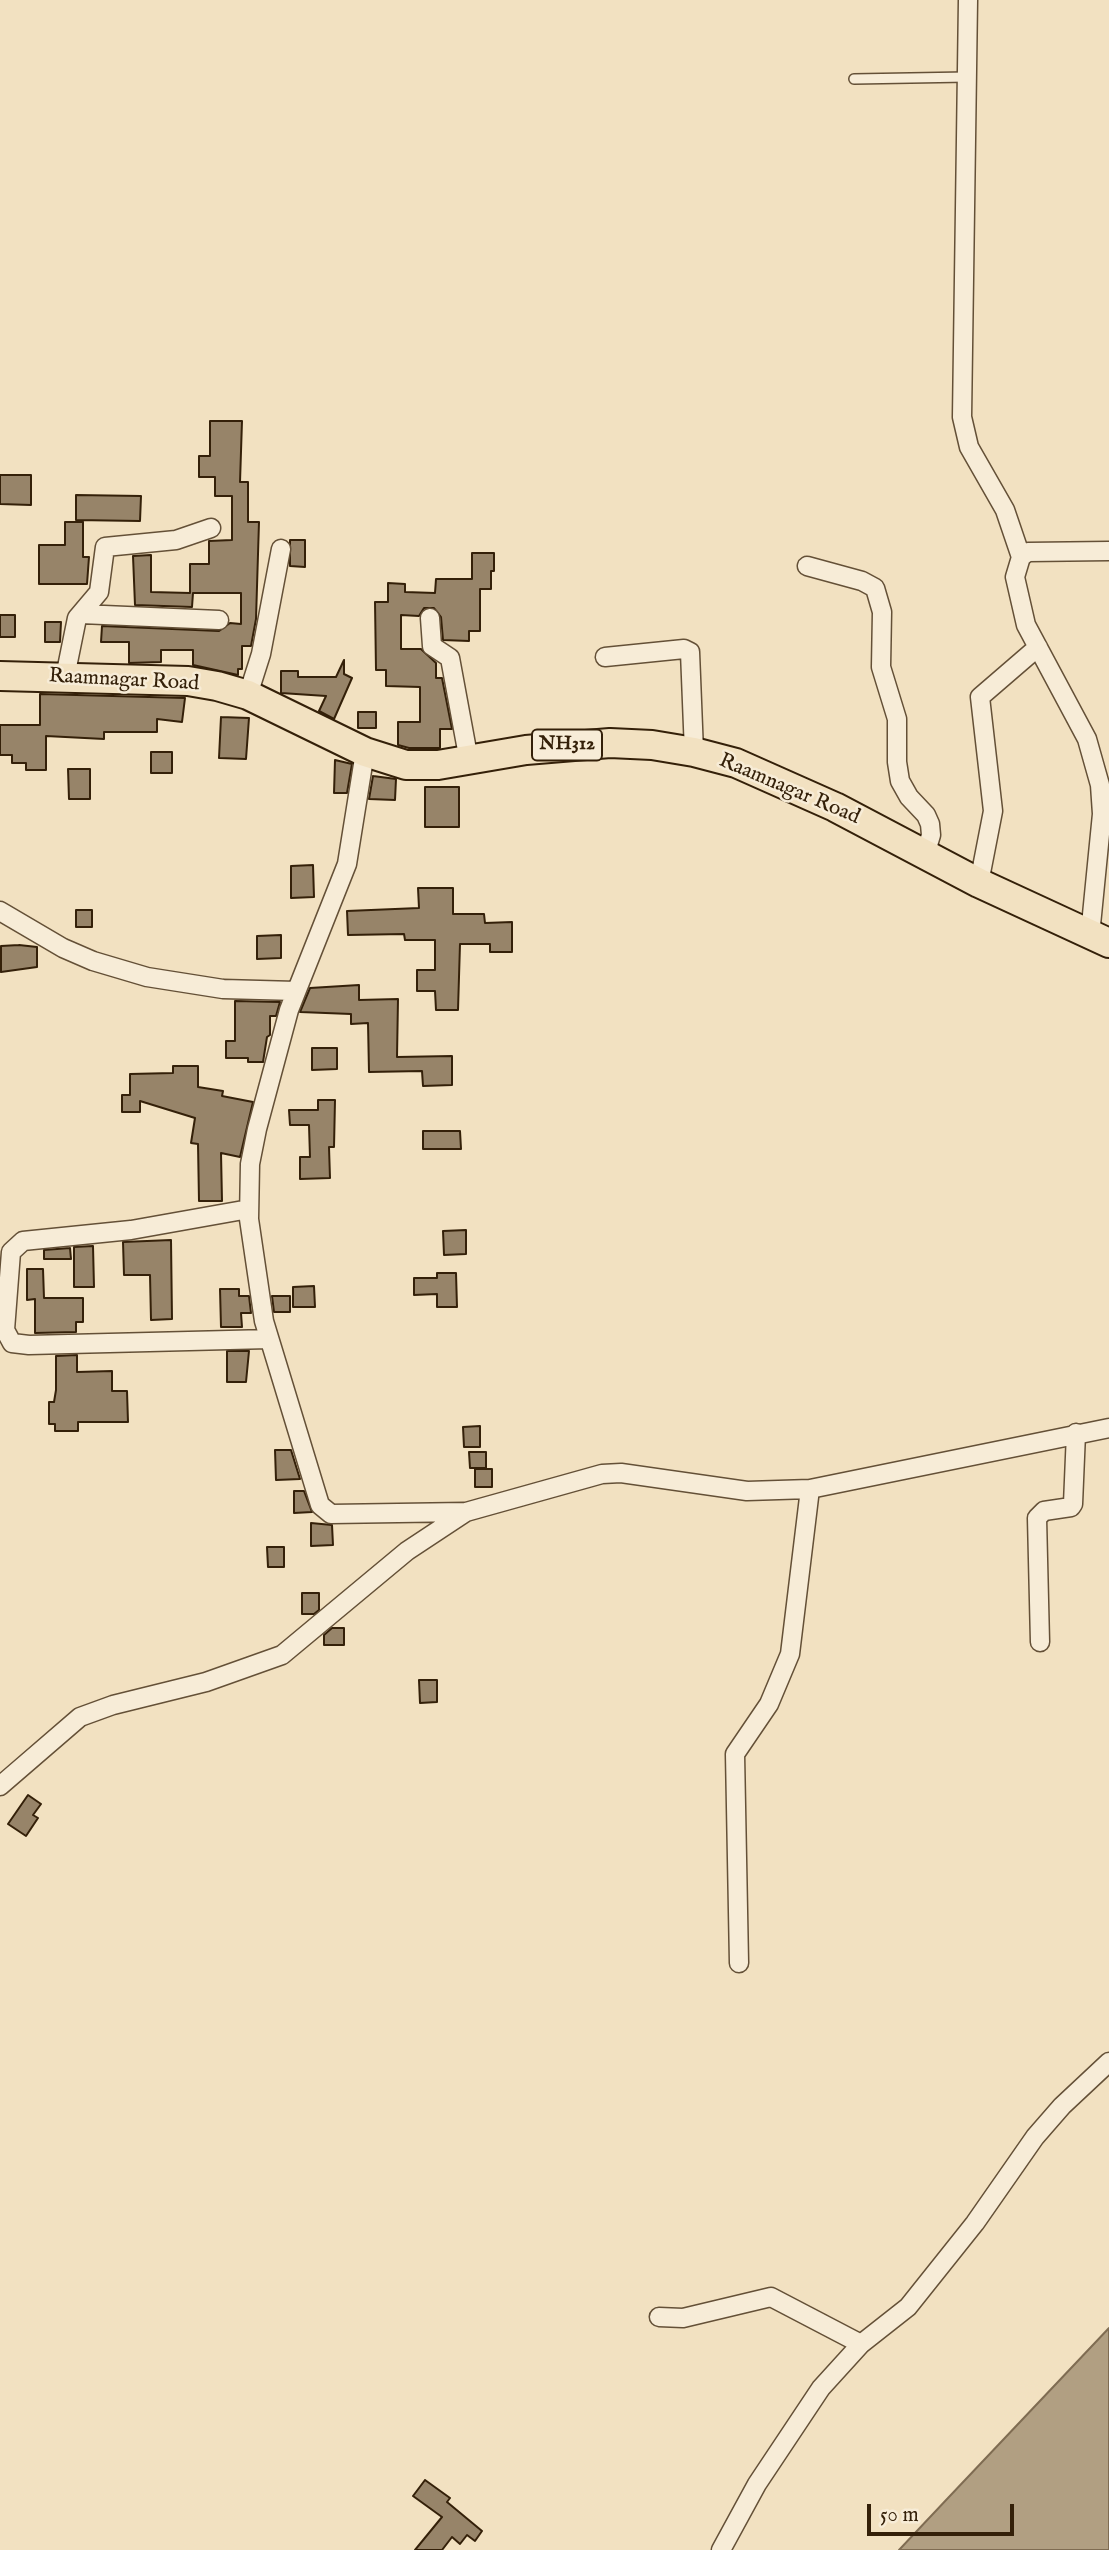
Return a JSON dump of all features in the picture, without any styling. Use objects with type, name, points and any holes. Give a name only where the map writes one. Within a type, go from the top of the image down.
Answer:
[{"type":"highway","name":"Raamnagar Road","points":[[0,676],[188,681],[247,695],[365,752],[406,765],[438,765],[526,750],[610,743],[652,745],[694,752],[736,763],[835,807],[979,883],[1099,939]]},
{"type":"street","points":[[968,0],[963,431],[1005,510],[1021,557],[1015,577],[1018,598],[1038,647],[1087,739],[1100,785],[1102,814],[1099,939]]},
{"type":"street","points":[[65,677],[75,625],[97,596],[107,545],[176,540],[211,528]]},
{"type":"street","points":[[247,695],[261,654],[281,549]]},
{"type":"street","points":[[1021,557],[1028,552],[1109,551]]},
{"type":"street","points":[[807,566],[862,581],[874,588],[882,612],[881,667],[897,719],[900,781],[930,824],[931,835],[925,855]]},
{"type":"street","points":[[81,614],[219,620]]},
{"type":"street","points":[[430,618],[432,646],[450,657],[469,761]]},
{"type":"street","points":[[979,883],[993,811],[980,698],[1038,647]]},
{"type":"street","points":[[605,657],[684,649],[690,652],[694,752]]},
{"type":"street","points":[[365,752],[347,864],[296,991],[250,1164],[249,1209],[269,1339],[320,1505],[331,1514],[466,1512],[603,1474],[621,1473],[747,1491],[810,1489],[1109,1428]]},
{"type":"street","points":[[0,911],[73,952],[148,977],[223,989],[296,991]]},
{"type":"street","points":[[249,1209],[131,1230],[23,1241],[11,1252],[5,1329],[12,1343],[29,1345],[269,1339]]},
{"type":"street","points":[[1040,1642],[1037,1518],[1044,1511],[1071,1507],[1073,1504],[1076,1433]]},
{"type":"street","points":[[739,1964],[735,1754],[769,1704],[790,1654],[810,1489]]},
{"type":"street","points":[[0,1786],[80,1717],[113,1704],[217,1679],[282,1656],[407,1551],[466,1512]]},
{"type":"street","points":[[721,2550],[757,2484],[802,2414],[861,2344],[908,2307],[975,2223],[1035,2137],[1062,2106],[1109,2062]]},
{"type":"street","points":[[659,2317],[683,2318],[771,2297],[861,2344]]},
{"type":"lane","points":[[854,79],[967,77]]},
{"type":"shaded area","points":[[1109,2328],[1109,2550],[899,2550],[948,2498]]},
{"type":"building","points":[[210,421],[242,421],[240,482],[248,482],[248,522],[259,522],[256,619],[251,646],[242,646],[242,669],[238,669],[238,675],[193,665],[193,650],[161,650],[161,662],[129,663],[129,642],[101,642],[102,626],[219,631],[230,623],[241,624],[241,593],[193,593],[192,607],[135,605],[133,556],[151,555],[151,592],[190,593],[190,564],[209,564],[209,541],[232,540],[232,496],[215,496],[215,477],[199,477],[199,456],[210,456]]},
{"type":"building","points":[[0,475],[31,475],[31,505],[0,504]]},
{"type":"building","points":[[76,495],[141,496],[140,521],[76,520]]},
{"type":"building","points":[[65,522],[83,522],[83,557],[89,557],[87,584],[39,584],[39,545],[65,545]]},
{"type":"building","points":[[290,540],[305,540],[305,567],[290,566]]},
{"type":"building","points":[[472,553],[494,553],[494,571],[491,571],[491,589],[480,589],[480,631],[469,631],[469,641],[443,640],[441,617],[434,608],[424,608],[419,616],[401,615],[401,649],[421,649],[436,663],[436,678],[442,678],[452,729],[440,729],[440,748],[409,748],[398,745],[398,722],[420,722],[420,687],[386,686],[386,670],[376,670],[375,602],[388,602],[388,583],[405,584],[405,592],[435,593],[436,579],[472,579]]},
{"type":"building","points":[[0,615],[15,615],[15,637],[0,637]]},
{"type":"building","points":[[45,622],[61,622],[60,642],[45,642]]},
{"type":"building","points":[[344,660],[344,674],[352,678],[334,719],[319,711],[326,696],[281,693],[281,671],[298,671],[298,677],[336,677]]},
{"type":"building","points":[[40,694],[185,698],[182,722],[157,719],[157,732],[104,732],[104,739],[46,736],[46,770],[26,770],[26,763],[12,763],[12,755],[0,755],[0,725],[40,725]]},
{"type":"building","points":[[358,712],[376,712],[376,728],[358,728]]},
{"type":"building","points":[[221,717],[249,718],[246,759],[219,758]]},
{"type":"building","points":[[151,752],[172,752],[172,773],[151,773]]},
{"type":"building","points":[[335,760],[352,764],[347,793],[334,793]]},
{"type":"building","points":[[68,769],[90,769],[90,799],[69,799]]},
{"type":"building","points":[[373,776],[396,779],[395,800],[369,799]]},
{"type":"building","points":[[425,787],[459,787],[459,827],[425,827]]},
{"type":"building","points":[[313,865],[314,897],[291,898],[291,866]]},
{"type":"building","points":[[418,888],[453,888],[453,914],[484,914],[485,923],[512,922],[512,952],[490,952],[490,944],[460,944],[458,1010],[436,1010],[435,991],[417,991],[417,970],[435,970],[435,940],[405,940],[404,934],[348,935],[347,911],[419,908]]},
{"type":"building","points":[[76,910],[92,910],[92,927],[76,927]]},
{"type":"building","points":[[281,935],[281,958],[257,959],[257,936]]},
{"type":"building","points":[[1,946],[37,947],[37,967],[1,972]]},
{"type":"building","points":[[359,985],[359,1000],[398,999],[397,1057],[452,1056],[452,1085],[423,1086],[422,1071],[369,1072],[368,1023],[351,1024],[351,1014],[300,1012],[310,988]]},
{"type":"building","points":[[235,1001],[280,1002],[276,1016],[270,1016],[270,1035],[267,1037],[263,1062],[248,1062],[248,1058],[226,1058],[226,1041],[235,1041]]},
{"type":"building","points":[[312,1048],[337,1048],[337,1069],[312,1070]]},
{"type":"building","points":[[173,1066],[198,1066],[198,1087],[223,1091],[222,1096],[253,1102],[240,1157],[221,1153],[222,1201],[199,1201],[198,1144],[191,1143],[195,1118],[140,1101],[140,1112],[122,1112],[122,1095],[130,1095],[130,1074],[173,1073]]},
{"type":"building","points":[[318,1100],[335,1100],[334,1147],[329,1147],[330,1178],[300,1179],[300,1157],[310,1157],[309,1125],[290,1125],[289,1110],[318,1110]]},
{"type":"building","points":[[423,1131],[460,1131],[461,1149],[423,1149]]},
{"type":"building","points":[[466,1230],[466,1254],[444,1255],[443,1231]]},
{"type":"building","points":[[171,1240],[172,1319],[151,1320],[150,1275],[124,1275],[123,1242]]},
{"type":"building","points":[[93,1246],[94,1287],[74,1287],[74,1247]]},
{"type":"building","points":[[70,1248],[71,1259],[44,1259],[44,1250]]},
{"type":"building","points":[[27,1269],[43,1269],[44,1298],[83,1298],[83,1322],[76,1322],[76,1332],[35,1333],[35,1299],[27,1300]]},
{"type":"building","points":[[437,1273],[456,1273],[457,1307],[437,1307],[437,1294],[414,1295],[414,1278],[437,1278]]},
{"type":"building","points":[[314,1286],[315,1307],[293,1307],[293,1287]]},
{"type":"building","points":[[220,1289],[239,1289],[239,1296],[249,1296],[251,1313],[241,1313],[242,1327],[221,1327]]},
{"type":"building","points":[[272,1296],[290,1296],[290,1312],[274,1312]]},
{"type":"building","points":[[227,1351],[249,1351],[246,1382],[227,1382]]},
{"type":"building","points":[[77,1355],[77,1372],[112,1371],[112,1391],[127,1391],[128,1422],[78,1422],[78,1431],[55,1431],[55,1424],[49,1424],[49,1402],[54,1402],[56,1390],[56,1356]]},
{"type":"building","points":[[480,1426],[480,1447],[464,1447],[463,1427]]},
{"type":"building","points":[[275,1450],[291,1450],[300,1479],[276,1480]]},
{"type":"building","points":[[469,1452],[486,1452],[486,1468],[470,1468]]},
{"type":"building","points":[[475,1469],[492,1469],[492,1487],[475,1487]]},
{"type":"building","points":[[294,1491],[304,1491],[312,1512],[294,1513]]},
{"type":"building","points":[[311,1523],[332,1525],[333,1545],[311,1546]]},
{"type":"building","points":[[267,1547],[284,1547],[284,1567],[268,1567]]},
{"type":"building","points":[[302,1593],[319,1593],[319,1610],[314,1614],[302,1614]]},
{"type":"building","points":[[332,1628],[344,1628],[344,1645],[324,1645],[324,1635]]},
{"type":"building","points":[[419,1680],[437,1680],[437,1702],[420,1703]]},
{"type":"building","points":[[28,1795],[41,1804],[33,1815],[38,1818],[26,1836],[8,1824]]},
{"type":"building","points":[[425,2480],[450,2498],[447,2502],[482,2531],[475,2541],[467,2535],[460,2544],[452,2537],[442,2550],[415,2550],[442,2517],[413,2496]]}]
